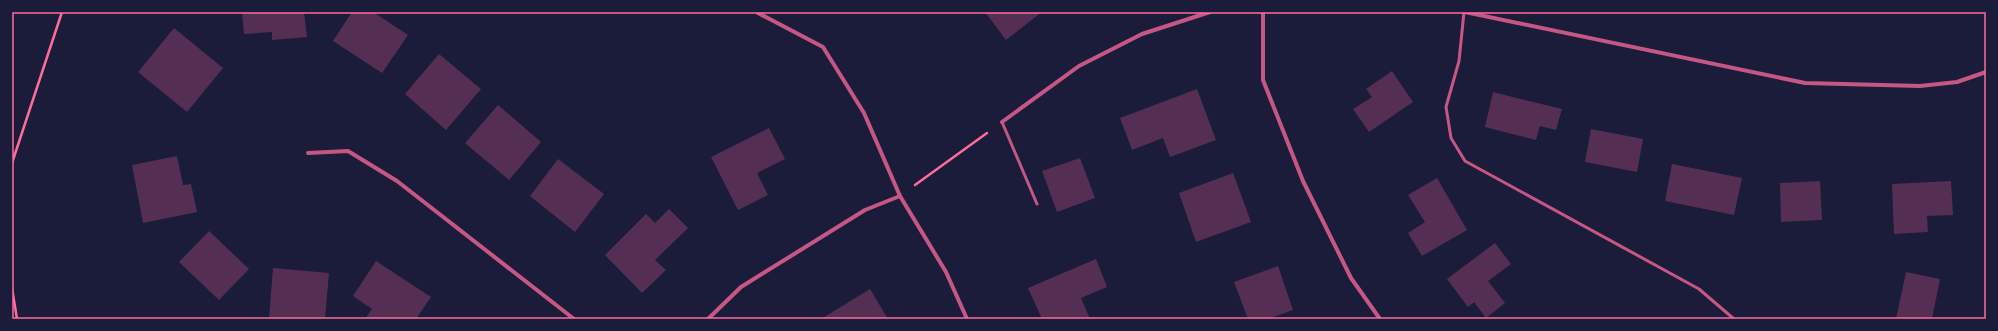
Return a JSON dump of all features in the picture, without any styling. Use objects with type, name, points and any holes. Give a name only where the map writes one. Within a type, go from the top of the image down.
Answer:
[{"type":"street","points":[[1002,122],[1078,66],[1142,34],[1210,12]]},
{"type":"street","points":[[1263,12],[1263,80],[1307,188],[1351,278],[1380,319]]},
{"type":"street","points":[[1464,12],[1805,84],[1920,86],[1957,82],[1986,72]]},
{"type":"street","points":[[758,13],[823,48],[864,113],[900,196],[946,272],[967,319]]},
{"type":"street","points":[[308,153],[348,151],[397,181],[574,319]]},
{"type":"street","points":[[708,319],[741,287],[865,210],[900,196]]},
{"type":"lane","points":[[1464,12],[1459,61],[1446,107],[1451,138],[1465,160],[1699,289],[1734,319]]},
{"type":"lane","points":[[1002,122],[1037,204]]},
{"type":"path","points":[[12,163],[62,12]]},
{"type":"path","points":[[900,196],[1002,122]]},
{"type":"path","points":[[12,288],[17,319]]},
{"type":"building","points":[[242,12],[304,12],[307,37],[272,40],[272,32],[244,34]]},
{"type":"building","points":[[352,12],[373,12],[408,35],[382,73],[333,41]]},
{"type":"building","points":[[985,12],[1042,12],[1006,40]]},
{"type":"building","points":[[174,28],[223,68],[187,112],[138,72]]},
{"type":"building","points":[[439,54],[481,89],[446,130],[405,94]]},
{"type":"building","points":[[1392,71],[1413,102],[1369,132],[1353,109],[1372,97],[1366,89]]},
{"type":"building","points":[[1197,89],[1216,140],[1170,157],[1163,138],[1132,150],[1120,118]]},
{"type":"building","points":[[1493,92],[1562,109],[1556,130],[1540,126],[1536,140],[1485,127]]},
{"type":"building","points":[[498,105],[541,142],[509,180],[465,143]]},
{"type":"building","points":[[769,128],[785,159],[757,173],[768,195],[738,210],[711,157]]},
{"type":"building","points":[[1591,129],[1643,139],[1637,172],[1585,162]]},
{"type":"building","points":[[177,156],[183,185],[191,184],[197,212],[143,223],[132,165]]},
{"type":"building","points":[[1080,158],[1095,198],[1057,212],[1042,171]]},
{"type":"building","points":[[558,159],[604,194],[575,232],[530,196]]},
{"type":"building","points":[[1672,164],[1742,178],[1734,215],[1665,201]]},
{"type":"building","points":[[1233,173],[1251,222],[1196,242],[1179,193]]},
{"type":"building","points":[[1437,178],[1467,230],[1422,256],[1408,233],[1425,222],[1408,195]]},
{"type":"building","points":[[1820,181],[1822,220],[1781,222],[1780,183]]},
{"type":"building","points":[[1951,181],[1953,215],[1927,216],[1928,232],[1894,234],[1892,184]]},
{"type":"building","points":[[669,209],[688,228],[655,260],[666,270],[642,293],[605,255],[646,214],[655,223]]},
{"type":"building","points":[[209,231],[249,269],[219,300],[179,262]]},
{"type":"building","points":[[1495,243],[1511,264],[1488,281],[1505,303],[1486,318],[1474,302],[1468,307],[1447,279]]},
{"type":"building","points":[[1096,259],[1107,287],[1081,298],[1090,319],[1042,319],[1028,288]]},
{"type":"building","points":[[376,261],[431,297],[416,319],[365,319],[372,309],[353,296]]},
{"type":"building","points":[[1278,266],[1293,310],[1268,319],[1248,319],[1234,282]]},
{"type":"building","points":[[273,268],[329,273],[325,319],[269,319]]},
{"type":"building","points":[[1906,272],[1940,279],[1932,319],[1896,319]]},
{"type":"building","points":[[870,289],[888,319],[821,319]]}]
